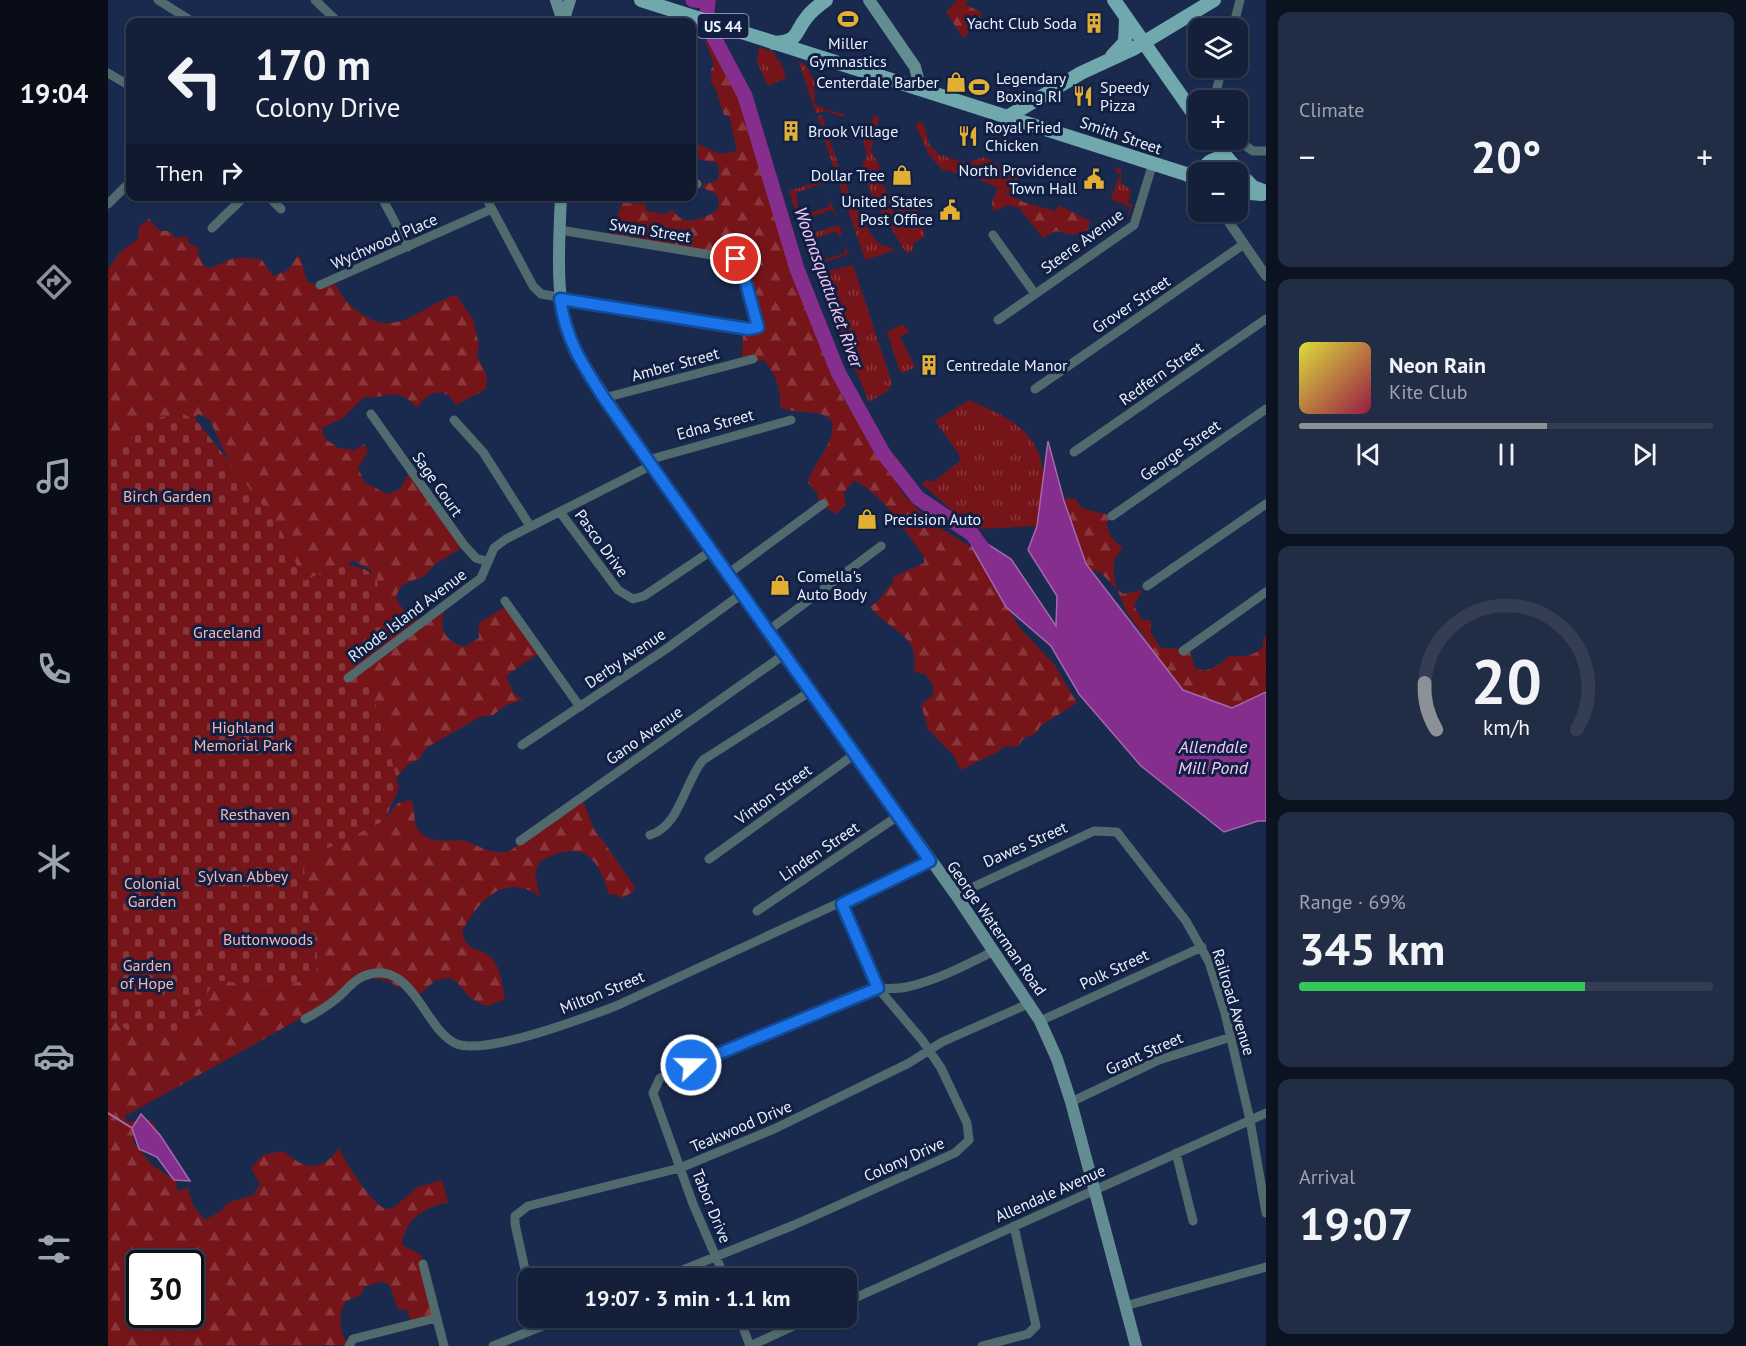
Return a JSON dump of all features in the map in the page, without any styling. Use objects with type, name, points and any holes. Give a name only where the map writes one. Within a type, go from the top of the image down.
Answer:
[{"type":"main road","points":[[560,9],[570,0]]},
{"type":"main road","name":"US 44","points":[[641,0],[696,18]]},
{"type":"main road","points":[[817,55],[796,38],[806,17],[826,0]]},
{"type":"main road","points":[[869,0],[915,68],[918,78],[916,89]]},
{"type":"main road","points":[[1114,0],[1188,105]]},
{"type":"main road","points":[[1009,116],[1039,96],[1145,41],[1214,0]]},
{"type":"main road","name":"US 44","points":[[696,18],[772,43],[787,42],[796,38]]},
{"type":"main road","points":[[1109,60],[1125,42],[1126,20]]},
{"type":"main road","name":"Smith Street","points":[[796,38],[817,55],[916,89],[1009,116],[1188,175]]},
{"type":"main road","points":[[1220,150],[1230,162]]},
{"type":"main road","points":[[1248,183],[1252,187],[1266,193]]},
{"type":"main road","points":[[1248,192],[1266,193]]},
{"type":"main road","name":"George Waterman Road","points":[[561,201],[560,299],[571,344],[604,398],[956,895],[1040,1021],[1071,1102],[1136,1346]]},
{"type":"street","points":[[315,0],[334,18]]},
{"type":"street","points":[[1236,18],[1240,0]]},
{"type":"street","points":[[163,1],[187,18]]},
{"type":"street","points":[[108,73],[126,84]]},
{"type":"street","points":[[1248,148],[1253,151],[1266,151]]},
{"type":"street","name":"Steere Avenue","points":[[998,320],[1134,225],[1154,163]]},
{"type":"street","points":[[108,204],[126,186]]},
{"type":"street","points":[[212,228],[240,201]]},
{"type":"street","points":[[273,201],[281,209]]},
{"type":"street","points":[[384,201],[408,247]]},
{"type":"street","points":[[488,201],[533,286],[541,294],[560,299]]},
{"type":"street","name":"Wychwood Place","points":[[321,285],[492,209]]},
{"type":"street","points":[[1230,223],[1266,276]]},
{"type":"street","name":"Swan Street","points":[[560,230],[736,259],[744,276],[758,327],[749,329],[560,299]]},
{"type":"street","points":[[993,235],[1035,294]]},
{"type":"street","name":"Grover Street","points":[[1035,389],[1244,244]]},
{"type":"street","name":"Redfern Street","points":[[1074,452],[1266,319]]},
{"type":"street","name":"Amber Street","points":[[604,398],[753,359]]},
{"type":"street","name":"George Street","points":[[1112,516],[1266,409]]},
{"type":"street","name":"Sage Court","points":[[370,414],[464,545],[476,558],[489,562]]},
{"type":"street","points":[[454,420],[483,452],[530,526]]},
{"type":"street","name":"Edna Street","points":[[650,462],[698,443],[791,420]]},
{"type":"street","name":"Rhode Island Avenue","points":[[348,678],[481,578],[494,548],[530,526],[650,462]]},
{"type":"street","points":[[729,573],[823,504]]},
{"type":"street","points":[[1147,586],[1266,504]]},
{"type":"street","name":"Pasco Drive","points":[[560,512],[618,590],[633,599],[644,596],[711,551]]},
{"type":"street","points":[[769,630],[881,546]]},
{"type":"street","points":[[1183,651],[1266,591]]},
{"type":"street","name":"Derby Avenue","points":[[522,745],[743,593]]},
{"type":"street","points":[[505,601],[580,707]]},
{"type":"street","name":"Gano Avenue","points":[[520,840],[785,654]]},
{"type":"street","points":[[650,835],[668,825],[696,769],[703,760],[811,692]]},
{"type":"street","name":"Vinton Street","points":[[709,859],[855,754]]},
{"type":"street","name":"Linden Street","points":[[757,911],[898,816]]},
{"type":"street","name":"Dawes Street","points":[[956,895],[1060,844],[1094,831],[1110,830]]},
{"type":"street","name":"Railroad Avenue","points":[[1110,830],[1122,837],[1186,921],[1202,947],[1214,976],[1250,1120],[1266,1213]]},
{"type":"street","name":"Milton Street","points":[[305,1020],[335,1000],[358,979],[373,974],[384,974],[402,982],[421,1002],[450,1040],[458,1044],[482,1046],[581,1019],[616,1006],[842,904],[930,861]]},
{"type":"street","name":"Colony Drive","points":[[688,1268],[795,1225],[962,1149],[969,1140],[967,1123],[930,1051],[878,988],[842,904]]},
{"type":"street","name":"Polk Street","points":[[1040,1021],[1202,947]]},
{"type":"street","name":"Tabor Drive","points":[[721,1268],[680,1168],[653,1093],[660,1078],[878,988],[899,988],[931,981],[994,951]]},
{"type":"street","name":"Teakwood Drive","points":[[524,1268],[515,1232],[515,1216],[528,1206],[680,1168],[795,1119],[930,1051],[942,1042],[1030,1003]]},
{"type":"street","name":"Grant Street","points":[[1071,1102],[1166,1057],[1231,1037]]},
{"type":"street","name":"Allendale Avenue","points":[[857,1297],[1266,1113]]},
{"type":"street","points":[[1176,1154],[1193,1221]]},
{"type":"street","points":[[982,1346],[1033,1331],[1036,1320],[1014,1226]]},
{"type":"street","points":[[423,1264],[444,1346]]},
{"type":"street","points":[[1125,1306],[1266,1267]]},
{"type":"street","points":[[349,1346],[353,1339],[436,1318]]},
{"type":"street","points":[[494,1346],[537,1328]]},
{"type":"street","points":[[743,1328],[750,1346],[789,1328]]},
{"type":"green space","points":[[957,0],[968,0],[965,4],[982,13],[978,21],[970,23],[967,35],[963,38],[946,12]]},
{"type":"green space","points":[[712,31],[748,111],[768,166],[800,291],[843,398],[904,495],[929,521],[971,547],[1019,627],[1054,664],[1077,703],[1040,726],[1037,733],[1024,738],[1018,746],[1003,747],[998,752],[960,770],[955,757],[928,729],[921,704],[933,695],[933,685],[925,674],[914,672],[915,659],[908,641],[870,607],[894,581],[893,577],[924,563],[924,556],[884,504],[854,480],[844,493],[846,505],[836,514],[819,503],[817,492],[808,483],[814,467],[831,438],[832,421],[821,414],[780,407],[777,382],[764,360],[747,363],[742,361],[743,330],[757,330],[736,262],[613,239],[616,219],[623,201],[644,201],[647,211],[665,214],[673,210],[677,216],[688,220],[700,219],[717,210],[719,202],[717,195],[700,186],[718,180],[719,166],[715,162],[701,160],[696,156],[696,143],[719,154],[737,151],[729,116],[724,115],[716,90],[710,80],[712,78],[711,69],[714,65],[706,43]]},
{"type":"green space","points":[[759,47],[776,53],[775,58],[781,62],[786,78],[768,86],[757,62]]},
{"type":"green space","points":[[798,60],[806,66],[818,87],[814,86],[815,104],[844,114],[844,117],[825,111],[816,113]]},
{"type":"green space","points":[[822,115],[838,163],[863,221],[880,244],[893,248],[893,251],[865,260],[817,116]]},
{"type":"green space","points":[[874,115],[879,117],[871,150],[880,168],[876,171],[890,198],[894,198],[889,204],[894,212],[915,205],[927,227],[922,230],[925,236],[914,243],[913,250],[907,254],[872,198],[862,166],[867,155],[863,140],[867,137]]},
{"type":"green space","points":[[920,121],[924,125],[929,144],[938,154],[966,163],[985,157],[1011,173],[1014,166],[1019,182],[1011,194],[978,179],[941,169],[928,153],[916,126]]},
{"type":"green space","points":[[1116,168],[1121,169],[1121,183],[1131,190],[1128,203],[1133,205],[1128,217],[1130,207],[1111,199],[1120,174],[1116,172]]},
{"type":"green space","points":[[820,175],[826,190],[823,183],[796,193],[798,209],[801,208],[803,215],[830,206],[829,198],[836,215],[831,210],[805,219],[806,235],[839,225],[842,234],[838,236],[836,231],[813,239],[814,245],[810,247],[813,255],[818,255],[820,261],[845,253],[844,245],[849,254],[813,266],[789,191],[821,181]]},
{"type":"green space","points":[[998,188],[1023,202],[1056,211],[1059,205],[1090,221],[1088,230],[1072,235],[1056,231],[1043,238],[1019,208],[1009,205],[993,211],[992,202]]},
{"type":"green space","points":[[149,219],[160,231],[169,231],[176,238],[187,236],[189,244],[197,246],[203,265],[207,267],[237,258],[261,259],[273,276],[288,270],[299,254],[307,281],[322,288],[336,284],[349,304],[374,320],[386,323],[398,322],[456,295],[473,319],[479,345],[477,356],[487,376],[486,389],[456,405],[446,394],[433,393],[417,408],[410,401],[398,395],[364,397],[343,418],[322,428],[325,439],[339,448],[355,450],[364,444],[368,451],[358,468],[365,483],[388,494],[400,489],[410,472],[461,548],[435,564],[424,576],[402,586],[396,598],[406,614],[419,621],[444,610],[442,623],[445,633],[452,641],[464,647],[479,638],[479,623],[508,605],[539,653],[506,676],[514,694],[523,700],[506,705],[493,715],[480,717],[426,748],[419,759],[407,765],[396,778],[356,677],[373,600],[371,570],[352,560],[343,574],[296,621],[279,525],[266,515],[246,491],[230,464],[210,420],[198,414],[193,423],[108,476],[108,269],[121,251],[138,239],[139,227]]},
{"type":"green space","points":[[853,265],[892,383],[889,390],[869,402],[815,274]]},
{"type":"green space","points":[[903,324],[909,332],[900,337],[915,367],[903,373],[900,372],[887,332]]},
{"type":"green space","points":[[969,400],[1007,419],[1028,435],[1035,446],[1043,474],[1037,526],[973,529],[922,484],[927,480],[933,482],[960,461],[959,454],[935,421]]},
{"type":"green space","name":"Highland Memorial Park","points":[[181,413],[197,421],[279,526],[304,581],[332,568],[349,565],[377,577],[383,633],[362,657],[362,668],[380,716],[399,788],[384,821],[308,858],[304,870],[318,963],[315,976],[290,984],[278,985],[253,985],[215,980],[182,1038],[129,1031],[108,1017],[108,457],[157,418]]},
{"type":"green space","points":[[1065,498],[1076,499],[1081,508],[1112,516],[1106,523],[1111,537],[1123,549],[1114,562],[1117,589],[1100,572],[1080,568],[1064,510]]},
{"type":"green space","points":[[1117,589],[1123,594],[1142,590],[1134,606],[1142,620],[1151,620],[1151,633],[1161,648],[1189,649],[1195,668],[1205,671],[1222,663],[1229,656],[1251,655],[1263,647],[1263,637],[1266,637],[1266,712],[1255,717],[1190,698],[1154,661],[1149,644],[1126,611]]},
{"type":"green space","points":[[581,799],[598,835],[635,887],[633,892],[622,898],[616,894],[609,895],[599,869],[585,854],[576,851],[554,855],[539,862],[535,874],[540,896],[527,889],[515,887],[494,893],[476,910],[462,932],[469,946],[484,952],[496,964],[505,999],[487,1006],[479,1003],[451,978],[436,980],[416,997],[386,980],[364,978],[314,1011],[125,1116],[126,1122],[149,1120],[157,1127],[134,1134],[133,1142],[152,1165],[176,1181],[177,1191],[188,1188],[193,1205],[205,1220],[222,1210],[227,1203],[254,1195],[260,1184],[251,1168],[263,1155],[283,1151],[298,1162],[312,1166],[326,1162],[339,1148],[359,1182],[385,1209],[393,1208],[418,1187],[442,1180],[448,1202],[423,1211],[417,1216],[407,1228],[402,1245],[421,1255],[436,1321],[413,1328],[407,1310],[398,1309],[389,1284],[380,1282],[364,1287],[361,1295],[344,1304],[341,1326],[344,1337],[350,1345],[108,1346],[108,993],[287,857],[378,819],[386,818],[398,803],[411,800],[415,822],[427,838],[467,842],[502,853],[514,848],[520,841]]},
{"type":"water","name":"Allendale Mill Pond","points":[[1048,441],[1064,501],[1086,564],[1183,690],[1232,708],[1266,692],[1266,821],[1258,821],[1224,832],[1141,766],[1079,694],[1051,646],[1006,607],[972,547],[972,534],[1011,559],[1056,626],[1057,596],[1028,550],[1037,526]]},
{"type":"water","points":[[141,1114],[160,1135],[190,1181],[174,1180],[157,1157],[139,1149],[132,1128]]},
{"type":"waterway","name":"Woonasquatucket River","points":[[693,0],[708,1],[707,12]]},
{"type":"waterway","name":"Woonasquatucket River","points":[[711,32],[745,96],[797,269],[838,372],[883,453],[918,498],[972,534],[983,549]]},
{"type":"waterway","points":[[108,1113],[132,1128]]},
{"type":"place","name":"Miller Gymnastics","points":[[848,19]]},
{"type":"place","name":"Yacht Club Soda","points":[[1094,23]]},
{"type":"place","name":"Centerdale Barber","points":[[956,82]]},
{"type":"place","name":"Legendary Boxing RI","points":[[979,87]]},
{"type":"place","name":"Speedy Pizza","points":[[1083,96]]},
{"type":"place","name":"Brook Village","points":[[791,131]]},
{"type":"place","name":"Royal Fried Chicken","points":[[968,136]]},
{"type":"place","name":"Dollar Tree","points":[[902,175]]},
{"type":"place","name":"North Providence Town Hall","points":[[1094,179]]},
{"type":"place","name":"United States Post Office","points":[[950,210]]},
{"type":"place","name":"Centredale Manor","points":[[929,365]]},
{"type":"place","name":"Precision Auto","points":[[867,519]]},
{"type":"place","name":"Comella's Auto Body","points":[[780,585]]},
{"type":"route","points":[[691,1065],[789,1026],[865,991],[878,988],[842,904],[930,861],[604,398],[577,356],[567,333],[560,299],[749,329],[758,327],[744,276],[736,259]]},
{"type":"park label","name":"Birch Garden","points":[[167,496]]},
{"type":"park label","name":"Graceland","points":[[227,632]]},
{"type":"park label","name":"Resthaven","points":[[255,814]]},
{"type":"park label","name":"Sylvan Abbey","points":[[243,876]]},
{"type":"park label","name":"Colonial Garden","points":[[152,892]]},
{"type":"park label","name":"Buttonwoods","points":[[268,939]]},
{"type":"park label","name":"Garden of Hope","points":[[147,974]]}]
